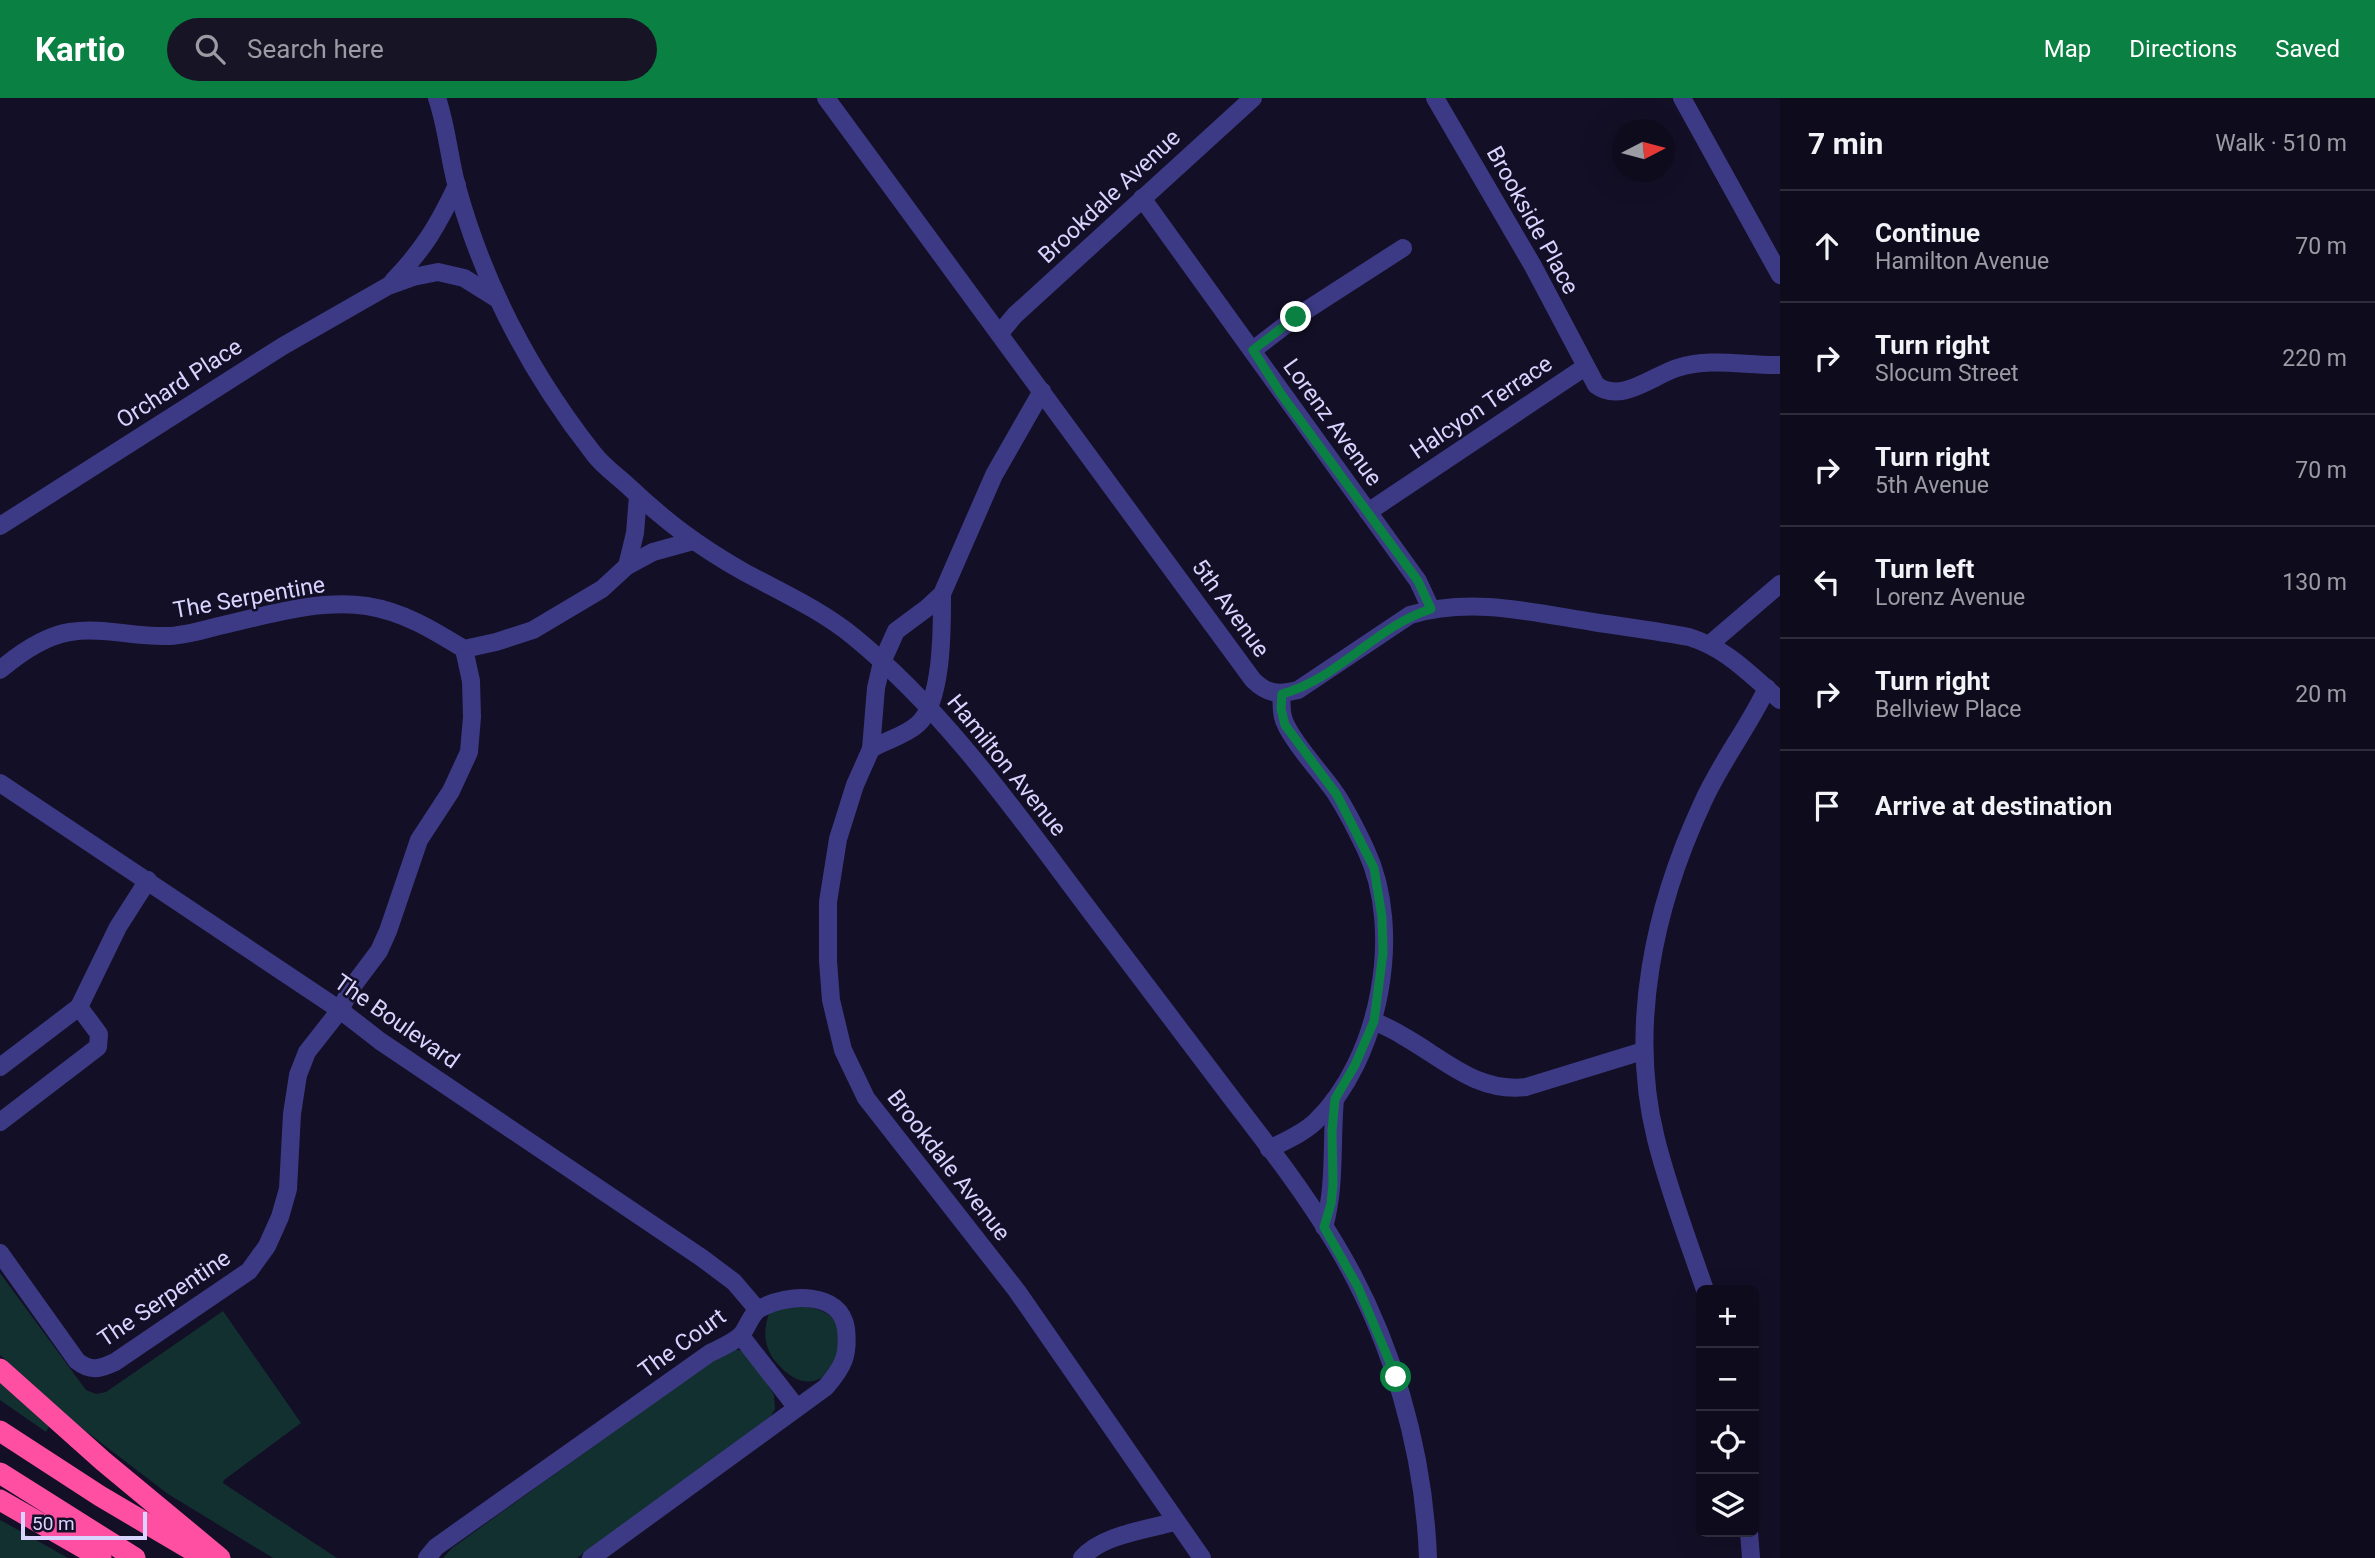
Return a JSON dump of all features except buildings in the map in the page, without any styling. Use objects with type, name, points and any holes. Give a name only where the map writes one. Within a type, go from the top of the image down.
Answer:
[{"type":"highway","points":[[0,1369],[111,1469],[220,1558]]},
{"type":"highway","points":[[0,1431],[100,1496],[205,1558]]},
{"type":"highway","points":[[0,1474],[135,1558]]},
{"type":"highway","points":[[0,1500],[101,1558]]},
{"type":"street","name":"Hamilton Avenue","points":[[436,98],[457,185],[476,247],[496,298],[545,387],[597,458],[660,517],[693,541],[840,627],[930,708],[1016,814],[1269,1149],[1324,1227],[1358,1287],[1396,1377],[1420,1480],[1427,1527],[1428,1558]]},
{"type":"street","name":"5th Avenue","points":[[826,98],[1253,680],[1265,691],[1282,694]]},
{"type":"street","name":"Brookside Place","points":[[1435,98],[1533,266],[1585,367]]},
{"type":"street","points":[[1682,98],[1780,275]]},
{"type":"street","name":"Brookdale Avenue","points":[[1000,333],[1015,315],[1247,100]]},
{"type":"street","name":"Orchard Place","points":[[388,286],[416,258],[436,229],[457,185]]},
{"type":"street","name":"Lorenz Avenue","points":[[1142,198],[1418,581],[1431,609]]},
{"type":"street","points":[[1253,350],[1296,317],[1403,248]]},
{"type":"street","name":"Orchard Place","points":[[0,526],[283,346],[388,286],[438,272],[464,278],[496,298]]},
{"type":"street","name":"Halcyon Terrace","points":[[1368,512],[1585,367],[1597,385],[1613,392],[1625,391],[1677,368],[1698,363],[1780,365]]},
{"type":"street","name":"Brookdale Avenue","points":[[930,708],[938,673],[942,594],[994,475],[1042,391]]},
{"type":"street","points":[[627,566],[635,533],[638,496]]},
{"type":"street","points":[[464,649],[496,642],[544,625],[602,589],[627,566],[653,552],[693,541]]},
{"type":"street","points":[[1710,643],[1780,584]]},
{"type":"street","name":"Brookdale Avenue","points":[[942,594],[896,631],[882,662],[876,688],[871,749],[855,785],[838,839],[828,902],[828,961],[831,1000],[843,1050],[866,1098],[1017,1291],[1174,1522],[1202,1558]]},
{"type":"street","name":"The Serpentine","points":[[0,670],[16,656],[69,632],[167,636],[318,605],[364,606],[386,610],[419,622],[464,649],[471,681],[472,718],[469,752],[451,790],[419,840],[379,951],[352,987],[340,1010],[307,1052],[298,1075],[292,1114],[288,1189],[281,1217],[267,1246],[249,1271],[181,1319],[101,1368],[85,1367],[77,1361],[0,1253]]},
{"type":"street","points":[[1269,1149],[1308,1127],[1335,1099],[1355,1065],[1374,1021],[1383,953],[1382,917],[1374,868],[1337,795],[1285,725],[1281,709],[1282,694],[1298,690],[1317,679],[1410,615],[1431,609],[1468,605],[1516,609],[1662,632],[1710,643],[1773,694],[1757,709],[1708,792],[1677,861],[1653,960],[1643,1051],[1655,1137],[1676,1210],[1703,1285]]},
{"type":"street","points":[[871,749],[920,723],[930,708]]},
{"type":"street","name":"The Boulevard","points":[[0,783],[148,880],[340,1010],[380,1041],[702,1258],[734,1282],[757,1309]]},
{"type":"street","points":[[0,1066],[79,1007],[118,927],[148,880]]},
{"type":"street","points":[[0,1122],[98,1047],[99,1034],[79,1007]]},
{"type":"street","points":[[1374,1021],[1405,1036],[1454,1070],[1483,1083],[1509,1089],[1526,1087],[1643,1051]]},
{"type":"street","points":[[1324,1227],[1331,1204],[1333,1184],[1332,1131],[1335,1099]]},
{"type":"street","name":"The Court","points":[[427,1558],[436,1547],[710,1353],[741,1336],[757,1309],[782,1300],[815,1298],[833,1307],[845,1321],[848,1344],[842,1368],[826,1387],[592,1558]]},
{"type":"street","points":[[741,1336],[797,1408]]},
{"type":"street","points":[[1082,1558],[1091,1548],[1104,1541],[1174,1522]]},
{"type":"street","points":[[1749,1537],[1751,1558]]},
{"type":"green space","points":[[0,1273],[86,1390],[96,1394],[106,1392],[223,1311],[301,1423],[223,1483],[337,1558],[273,1558],[168,1494],[79,1426],[0,1355]]},
{"type":"green space","points":[[784,1305],[821,1311],[837,1324],[841,1338],[839,1353],[833,1367],[822,1377],[809,1381],[793,1377],[772,1356],[765,1331],[768,1317],[770,1311]]},
{"type":"green space","points":[[734,1349],[743,1351],[750,1357],[774,1395],[775,1409],[769,1419],[577,1558],[443,1558],[452,1548],[723,1353]]},
{"type":"green space","points":[[0,1382],[50,1425],[46,1432],[0,1400]]},
{"type":"green space","points":[[0,1520],[4,1522],[68,1558],[0,1558]]},
{"type":"route","points":[[1296,317],[1253,350],[1281,394],[1418,581],[1431,609],[1410,615],[1317,679],[1298,690],[1282,694],[1281,709],[1285,725],[1337,795],[1374,868],[1377,884],[1382,917],[1383,953],[1379,996],[1374,1021],[1355,1065],[1335,1099],[1332,1131],[1333,1184],[1331,1204],[1324,1227],[1358,1287],[1396,1377]]}]
